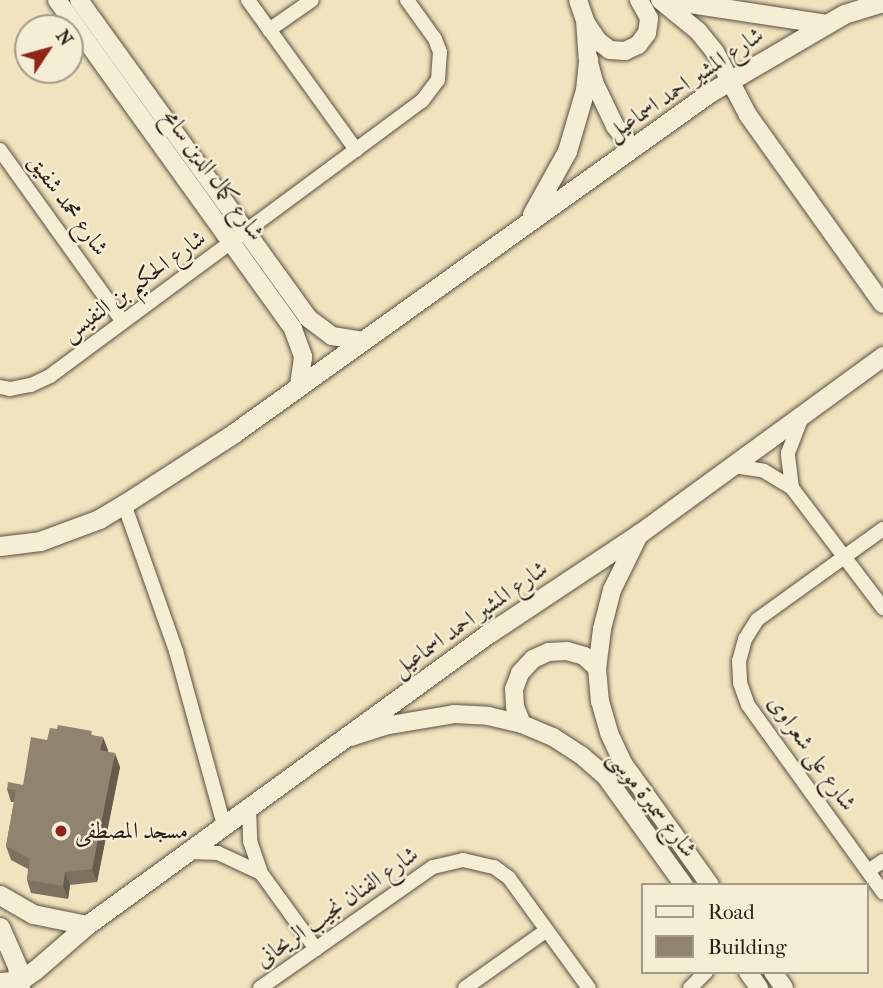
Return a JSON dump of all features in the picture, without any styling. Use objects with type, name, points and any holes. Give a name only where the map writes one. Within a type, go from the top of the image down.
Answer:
[{"type":"main road","points":[[670,0],[826,24]]},
{"type":"main road","name":"شارع المشير احمد اسماعيل","points":[[3,547],[40,541],[72,530],[124,504],[299,387],[730,79],[844,14],[883,2]]},
{"type":"main road","points":[[526,223],[567,151],[584,90],[588,59]]},
{"type":"main road","name":"شارع المشير احمد اسماعيل","points":[[20,984],[87,925],[224,825],[491,632],[640,533],[883,356]]},
{"type":"main road","points":[[0,895],[33,914],[87,925]]},
{"type":"main road","points":[[0,927],[20,984],[0,982]]},
{"type":"street","name":"شارع كمال الدين سامح","points":[[57,0],[300,342],[303,373],[299,387]]},
{"type":"street","name":"شارع كمال الدين سامح","points":[[79,0],[319,328],[347,341],[362,341]]},
{"type":"street","points":[[248,0],[356,150]]},
{"type":"street","points":[[269,30],[312,0]]},
{"type":"street","name":"شارع الحكيم بن النفيس","points":[[0,387],[10,389],[31,385],[50,376],[422,101],[438,80],[441,66],[435,39],[407,0]]},
{"type":"street","points":[[578,0],[584,20],[588,59],[603,104],[633,148]]},
{"type":"street","points":[[584,20],[598,41],[610,50],[625,51],[638,45],[647,33],[649,18],[639,0]]},
{"type":"street","points":[[660,0],[698,31],[715,52],[748,115],[883,304]]},
{"type":"street","name":"شارع محمد شفيق","points":[[0,150],[123,322]]},
{"type":"street","points":[[792,488],[788,453],[802,415]]},
{"type":"street","points":[[734,466],[764,471],[792,488],[883,608]]},
{"type":"street","points":[[124,504],[176,651],[224,825]]},
{"type":"street","name":"شارع على شعراوى","points":[[883,529],[757,620],[745,639],[739,661],[740,684],[748,705],[883,892]]},
{"type":"street","name":"شارع سميرة موسى","points":[[640,533],[612,590],[602,629],[597,668],[600,701],[609,733],[623,763],[709,883]]},
{"type":"street","points":[[522,724],[514,707],[514,689],[520,673],[533,659],[549,652],[567,650],[584,656],[597,668]]},
{"type":"street","name":"شارع سميرة موسى","points":[[341,741],[384,726],[454,714],[488,716],[522,724],[562,743],[606,777],[683,883]]},
{"type":"street","points":[[249,807],[250,841],[261,873],[316,949]]},
{"type":"street","points":[[187,852],[226,855],[261,873]]},
{"type":"street","name":"شارع الفنان نجيب الريحانى","points":[[260,988],[433,867],[463,860],[494,867],[509,878],[589,988]]},
{"type":"street","points":[[868,871],[883,861]]},
{"type":"street","points":[[465,988],[547,930]]},
{"type":"street","points":[[690,988],[704,974]]},
{"type":"building","name":"مسجد المصطفى","points":[[58,725],[92,731],[91,735],[103,737],[100,750],[115,753],[92,869],[65,872],[63,886],[27,880],[30,859],[6,846],[16,790],[7,789],[8,782],[23,785],[31,737],[47,740],[50,728],[57,729]]},
{"type":"place","name":"مسجد المصطفى","points":[[61,831]]}]
